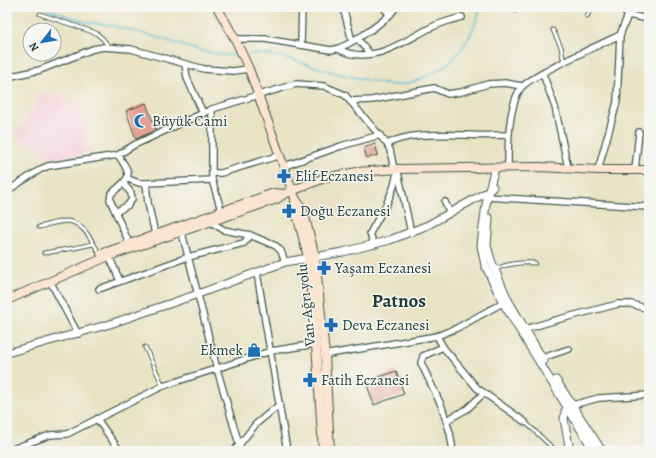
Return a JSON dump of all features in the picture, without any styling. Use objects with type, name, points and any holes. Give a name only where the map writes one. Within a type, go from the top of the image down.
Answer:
[{"type":"main road","name":"Van-Ağrı yolu","points":[[217,7],[235,39],[249,69],[294,194],[303,210],[311,257],[330,451]]},
{"type":"main road","points":[[7,300],[109,256],[180,228],[274,193],[294,194],[324,178],[357,172],[396,169],[540,167],[598,170],[649,170]]},
{"type":"main road","points":[[7,295],[100,254],[155,234],[209,221],[222,213]]},
{"type":"main road","points":[[311,257],[316,344],[321,355],[323,451]]},
{"type":"street","points":[[301,45],[302,7]]},
{"type":"street","points":[[343,7],[355,40],[370,54]]},
{"type":"street","points":[[383,7],[390,15]]},
{"type":"street","points":[[235,39],[264,39],[331,50],[338,49],[355,40],[390,15],[396,7]]},
{"type":"street","points":[[619,7],[628,14],[649,19]]},
{"type":"street","points":[[598,170],[617,102],[620,35],[628,14]]},
{"type":"street","points":[[338,49],[353,54],[370,54],[386,51],[403,44],[444,22],[462,17]]},
{"type":"street","points":[[508,168],[508,135],[516,97],[522,86],[620,35]]},
{"type":"street","points":[[7,78],[40,70],[93,49],[109,47],[131,49],[204,69],[218,71],[249,69]]},
{"type":"street","points":[[185,64],[187,78],[203,113]]},
{"type":"street","points":[[543,74],[555,107],[568,168]]},
{"type":"street","points":[[350,101],[372,100],[434,88],[448,94],[488,84],[505,83],[522,86]]},
{"type":"street","points":[[7,191],[48,166],[118,155],[212,109],[296,84],[324,86],[345,95],[387,144],[396,169],[411,232]]},
{"type":"street","points":[[212,109],[212,180],[222,213]]},
{"type":"street","points":[[635,170],[639,132]]},
{"type":"street","points":[[285,166],[341,146],[380,135]]},
{"type":"street","points":[[387,144],[398,139],[414,136],[508,135]]},
{"type":"street","points":[[118,155],[126,167],[128,175],[126,181],[111,196],[111,201],[129,243]]},
{"type":"street","points":[[212,173],[221,173],[281,155]]},
{"type":"street","points":[[495,168],[481,246],[485,265],[522,330],[581,425],[594,451]]},
{"type":"street","points":[[374,245],[370,233],[387,203],[394,186],[396,169]]},
{"type":"street","points":[[126,181],[146,183],[212,180]]},
{"type":"street","points":[[116,212],[128,205],[132,199],[126,181]]},
{"type":"street","points":[[146,183],[148,203],[155,234]]},
{"type":"street","points":[[490,193],[487,246],[505,301]]},
{"type":"street","points":[[7,353],[78,334],[198,294],[285,262],[374,245],[411,232],[490,193],[649,207]]},
{"type":"street","points":[[445,202],[450,213]]},
{"type":"street","points":[[209,221],[224,230],[250,235],[278,247],[285,262]]},
{"type":"street","points":[[180,228],[217,369],[240,448]]},
{"type":"street","points":[[99,289],[188,257],[244,243],[250,235]]},
{"type":"street","points":[[109,256],[120,281]]},
{"type":"street","points":[[257,273],[287,451]]},
{"type":"street","points":[[50,282],[78,334]]},
{"type":"street","points":[[321,355],[436,336],[457,328],[505,301]]},
{"type":"street","points":[[522,330],[618,304],[632,304],[645,308]]},
{"type":"street","points":[[522,330],[542,358],[570,407]]},
{"type":"street","points":[[436,336],[443,347],[477,388],[525,422]]},
{"type":"street","points":[[7,451],[50,435],[67,434],[163,386],[271,351],[316,344]]},
{"type":"street","points":[[443,347],[423,356],[421,361],[447,420],[453,451]]},
{"type":"street","points":[[542,358],[569,349]]},
{"type":"street","points":[[447,420],[467,409],[484,393]]},
{"type":"street","points":[[570,451],[564,419],[565,412],[570,407],[599,398],[649,395]]},
{"type":"street","points":[[234,451],[240,448],[256,424],[280,404]]},
{"type":"street","points":[[97,419],[120,451]]},
{"type":"street","points":[[566,431],[581,425]]},
{"type":"street","points":[[581,425],[602,451]]},
{"type":"lane","points":[[587,16],[592,7]]},
{"type":"lane","points":[[40,14],[96,33],[109,47]]},
{"type":"lane","points":[[554,30],[561,47],[564,63]]},
{"type":"lane","points":[[39,227],[66,221],[73,222],[83,229],[100,254]]},
{"type":"lane","points":[[44,253],[93,244]]},
{"type":"lane","points":[[495,269],[509,265],[535,263]]},
{"type":"lane","points":[[145,347],[163,386]]},
{"type":"lane","points":[[525,422],[556,451]]},
{"type":"shaded area","points":[[39,94],[57,94],[82,110],[89,152],[46,160],[41,147],[28,143],[15,135],[34,109]]},
{"type":"building","name":"Büyük Cami","points":[[146,103],[156,130],[136,139],[126,111]]},
{"type":"building","points":[[375,144],[378,155],[367,158],[364,148]]},
{"type":"building","points":[[396,371],[404,394],[374,405],[366,382]]},
{"type":"waterway","points":[[42,7],[85,22],[109,25],[153,36],[200,51],[224,55],[237,55]]},
{"type":"waterway","points":[[249,54],[279,56],[347,76],[394,85],[403,84],[421,79],[439,70],[456,56],[469,38],[481,7]]},
{"type":"place","name":"Büyük Cami","points":[[141,121]]},
{"type":"place","name":"Elif Eczanesi","points":[[284,176]]},
{"type":"place","name":"Doğu Eczanesi","points":[[289,211]]},
{"type":"place","name":"Yaşam Eczanesi","points":[[324,268]]},
{"type":"place","name":"Deva Eczanesi","points":[[331,325]]},
{"type":"place","name":"Ekmek","points":[[254,350]]},
{"type":"place","name":"Fatih Eczanesi","points":[[310,380]]},
{"type":"district","name":"Patnos","points":[[399,300]]}]
